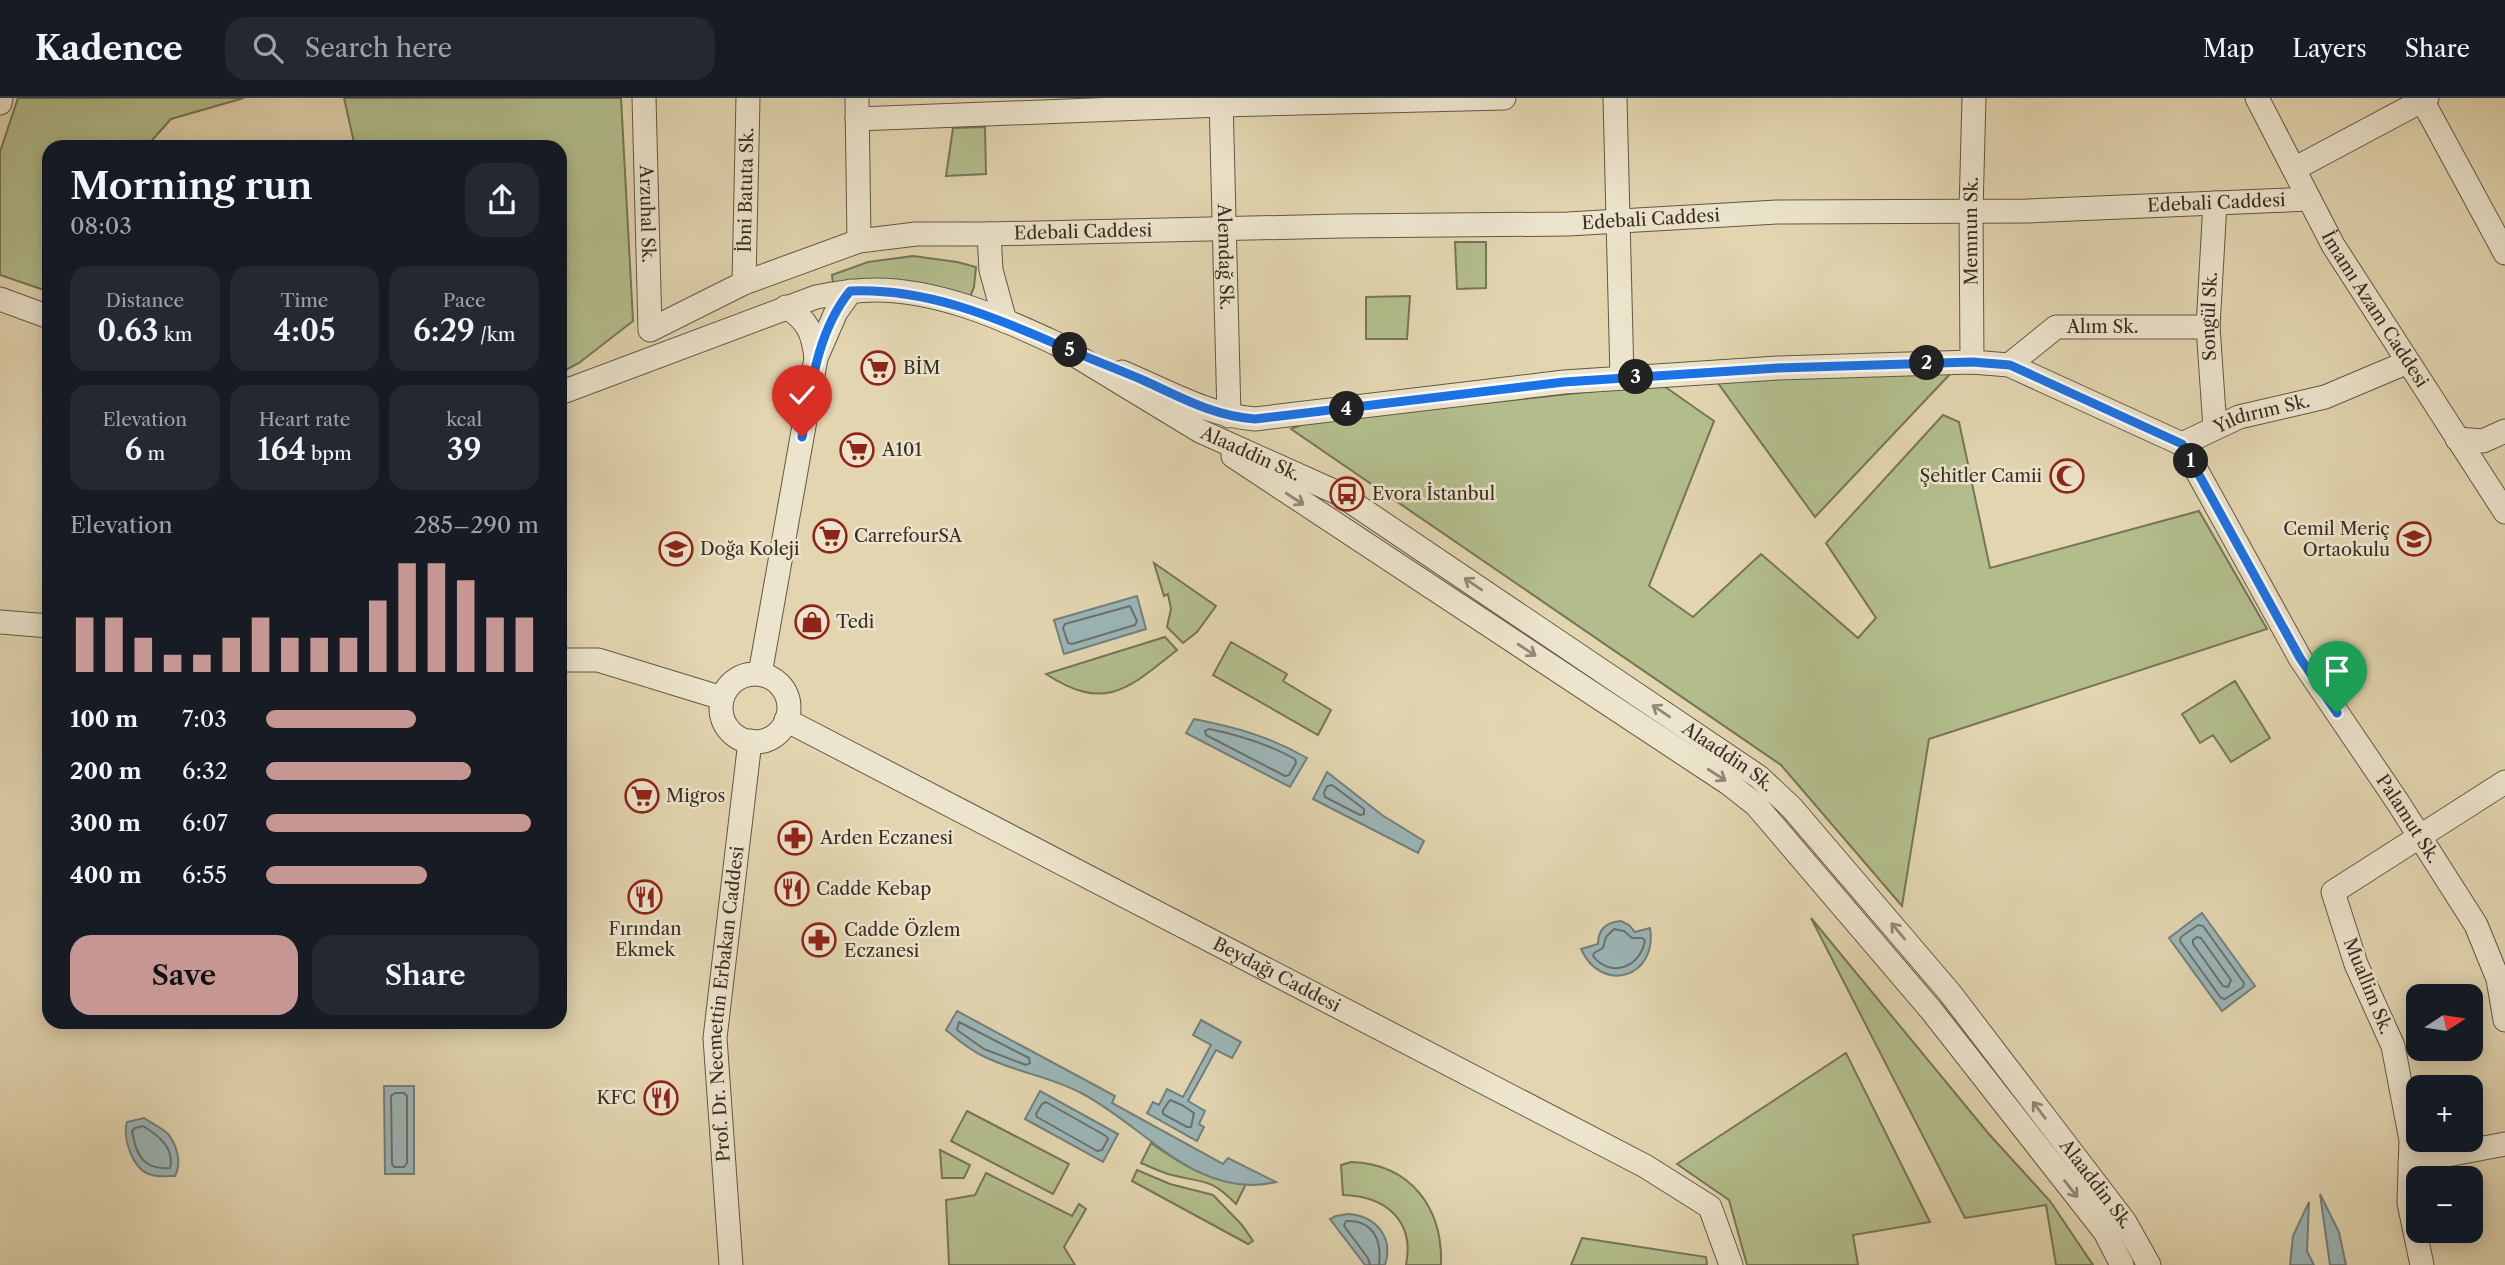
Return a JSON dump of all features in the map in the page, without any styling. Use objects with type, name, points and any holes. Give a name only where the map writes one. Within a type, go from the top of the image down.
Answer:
[{"type":"street","name":"Arzuhal Sk.","points":[[644,98],[650,330]]},
{"type":"street","name":"İbni Batuta Sk.","points":[[744,283],[748,98]]},
{"type":"street","points":[[859,241],[857,108],[1504,98]]},
{"type":"street","points":[[1615,98],[1622,378]]},
{"type":"street","name":"Memnun Sk.","points":[[1972,362],[1971,211],[1974,98]]},
{"type":"street","name":"İmamı Azam Caddesi","points":[[2257,98],[2333,245],[2505,512]]},
{"type":"street","points":[[2294,170],[2424,99],[2505,253]]},
{"type":"street","name":"Alemdağ Sk.","points":[[1221,102],[1229,416]]},
{"type":"street","name":"Edebali Caddesi","points":[[650,330],[744,283],[859,241],[916,234],[1568,224],[1777,212],[1971,211],[2309,199]]},
{"type":"street","name":"Songül Sk.","points":[[2215,203],[2208,327],[2215,428]]},
{"type":"street","name":"Edebali Caddesi","points":[[989,234],[990,270],[1005,321]]},
{"type":"street","points":[[567,390],[786,307],[817,297],[850,291],[878,290],[920,295],[1005,321],[1055,343],[1147,391],[1200,431]]},
{"type":"street","points":[[760,674],[816,358],[836,313],[850,291]]},
{"type":"street","points":[[0,299],[42,314]]},
{"type":"street","points":[[786,307],[800,315],[809,329],[816,358]]},
{"type":"street","name":"Alım Sk.","points":[[2010,365],[2056,327],[2208,327]]},
{"type":"street","points":[[1147,391],[1229,416],[1255,419],[1564,382],[1778,368],[1972,362],[2010,365],[2182,444]]},
{"type":"street","name":"Yıldırım Sk.","points":[[2182,444],[2239,417],[2325,397],[2408,362]]},
{"type":"street","name":"Alaaddin Sk.","points":[[1200,431],[1338,492],[1759,777],[1792,807],[1950,993],[2125,1222],[2149,1265]]},
{"type":"street","name":"Alaaddin Sk.","points":[[1200,431],[1259,475],[1728,783],[1756,805],[1931,1010],[2105,1231],[2122,1265]]},
{"type":"street","points":[[2458,439],[2483,441],[2505,431]]},
{"type":"street","name":"Palamut Sk.","points":[[2182,444],[2300,658],[2476,925],[2501,977],[2505,1020]]},
{"type":"street","points":[[0,622],[42,625]]},
{"type":"street","points":[[567,660],[598,660],[722,698]]},
{"type":"street","points":[[760,674],[778,683],[785,691],[789,710],[782,728],[768,739],[750,741],[730,731],[721,710],[722,698],[733,682],[741,677],[760,674]]},
{"type":"street","name":"Beydağı Caddesi","points":[[786,720],[1645,1167],[1710,1207],[1731,1265]]},
{"type":"street","name":"Prof. Dr. Necmettin Erbakan Caddesi","points":[[730,1265],[715,1038],[750,741]]},
{"type":"street","points":[[2420,838],[2505,782]]},
{"type":"street","name":"Muallim Sk.","points":[[2420,838],[2333,892],[2356,964],[2393,1046],[2411,1140],[2409,1203],[2422,1265]]},
{"type":"street","points":[[1931,1010],[1950,993]]},
{"type":"street","points":[[1948,1033],[1966,1016]]},
{"type":"street","points":[[2410,1162],[2505,1144]]},
{"type":"green space","points":[[18,98],[244,98],[171,119],[152,140],[42,140],[42,289],[0,275],[0,152]]},
{"type":"green space","points":[[344,98],[621,98],[633,321],[567,369],[567,140],[353,140]]},
{"type":"green space","points":[[985,127],[986,174],[946,176],[953,128]]},
{"type":"green space","points":[[1455,242],[1486,242],[1486,288],[1457,289]]},
{"type":"green space","points":[[913,256],[976,267],[970,297],[833,284],[832,275],[868,262]]},
{"type":"green space","points":[[1410,296],[1407,339],[1366,339],[1366,297]]},
{"type":"green space","points":[[1952,372],[1815,517],[1715,379]]},
{"type":"green space","points":[[1661,384],[1714,421],[1649,586],[1693,617],[1761,554],[1858,638],[1876,618],[1826,543],[1943,415],[1959,422],[1990,568],[2199,511],[2267,629],[1929,739],[1902,906],[1781,765],[1291,429],[1308,422]]},
{"type":"green space","points":[[1154,563],[1216,606],[1197,632],[1183,643],[1167,627],[1171,609],[1168,594],[1164,596]]},
{"type":"green space","points":[[1165,637],[1177,650],[1145,675],[1116,691],[1101,694],[1085,692],[1046,674]]},
{"type":"green space","points":[[1231,642],[1287,674],[1283,681],[1331,710],[1318,735],[1213,675]]},
{"type":"green space","points":[[2235,681],[2270,738],[2231,762],[2213,735],[2200,743],[2182,714]]},
{"type":"green space","points":[[1811,918],[1988,1133],[2050,1201],[2093,1265],[2056,1265],[2046,1205],[1965,1218]]},
{"type":"green space","points":[[1846,1053],[1930,1222],[1853,1235],[1858,1265],[1747,1265],[1729,1200],[1677,1164]]},
{"type":"green space","points":[[967,1111],[1069,1164],[1053,1194],[951,1141]]},
{"type":"green space","points":[[1151,1143],[1208,1176],[1246,1184],[1236,1204],[1213,1185],[1168,1174],[1141,1163]]},
{"type":"green space","points":[[940,1150],[970,1165],[964,1178],[942,1178]]},
{"type":"green space","points":[[1351,1162],[1391,1171],[1406,1180],[1419,1193],[1436,1225],[1441,1265],[1406,1265],[1406,1235],[1394,1214],[1372,1200],[1343,1195],[1341,1165]]},
{"type":"green space","points":[[1137,1170],[1170,1184],[1213,1195],[1242,1225],[1253,1241],[1248,1244],[1132,1181]]},
{"type":"green space","points":[[986,1173],[1072,1216],[1079,1204],[1086,1209],[1064,1247],[1075,1265],[949,1265],[946,1200],[975,1195]]},
{"type":"green space","points":[[1582,1238],[1706,1257],[1707,1265],[1571,1265]]},
{"type":"water","points":[[1137,596],[1146,629],[1064,654],[1054,620]]},
{"type":"water","points":[[1194,719],[1252,734],[1307,758],[1290,787],[1186,733]]},
{"type":"water","points":[[1327,772],[1382,815],[1424,841],[1418,853],[1313,799]]},
{"type":"water","points":[[2202,913],[2255,986],[2222,1011],[2169,938]]},
{"type":"water","points":[[1621,921],[1635,932],[1650,928],[1650,945],[1646,958],[1637,968],[1626,974],[1614,975],[1602,972],[1590,963],[1581,949],[1598,944],[1604,927]]},
{"type":"water","points":[[957,1011],[1115,1096],[1112,1103],[1223,1164],[1228,1158],[1276,1182],[1248,1185],[1221,1181],[1196,1171],[1081,1093],[1057,1082],[993,1061],[972,1050],[946,1030]]},
{"type":"water","points":[[1201,1020],[1241,1042],[1232,1058],[1216,1050],[1188,1101],[1205,1111],[1199,1124],[1204,1127],[1197,1141],[1147,1113],[1153,1102],[1159,1105],[1167,1089],[1183,1097],[1211,1045],[1193,1035]]},
{"type":"water","points":[[384,1086],[414,1086],[414,1174],[385,1174]]},
{"type":"water","points":[[1040,1091],[1118,1134],[1103,1162],[1025,1119]]},
{"type":"water","points":[[144,1118],[166,1132],[174,1143],[178,1154],[175,1176],[152,1175],[134,1161],[126,1136],[127,1122]]},
{"type":"water","points":[[2320,1194],[2339,1232],[2346,1265],[2330,1265]]},
{"type":"water","points":[[2309,1202],[2307,1251],[2314,1265],[2290,1265],[2293,1236]]},
{"type":"water","points":[[1348,1214],[1367,1219],[1380,1230],[1387,1246],[1385,1265],[1365,1265],[1330,1219]]},
{"type":"place","name":"BİM","points":[[878,368]]},
{"type":"place","name":"A101","points":[[857,450]]},
{"type":"place","name":"Şehitler Camii","points":[[2067,476]]},
{"type":"place","name":"Evora İstanbul","points":[[1347,494]]},
{"type":"place","name":"CarrefourSA","points":[[830,536]]},
{"type":"place","name":"Cemil Meriç Ortaokulu","points":[[2414,539]]},
{"type":"place","name":"Doğa Koleji","points":[[676,549]]},
{"type":"place","name":"Tedi","points":[[812,622]]},
{"type":"place","name":"Migros","points":[[642,796]]},
{"type":"place","name":"Arden Eczanesi","points":[[795,838]]},
{"type":"place","name":"Cadde Kebap","points":[[792,889]]},
{"type":"place","name":"Fırından Ekmek","points":[[645,897]]},
{"type":"place","name":"Cadde Özlem Eczanesi","points":[[819,940]]},
{"type":"place","name":"KFC","points":[[661,1098]]},
{"type":"route","points":[[802,437],[816,358],[841,302],[850,291],[878,290],[920,295],[966,307],[1030,331],[1200,407],[1233,417],[1255,419],[1564,382],[1778,368],[1972,362],[2010,365],[2182,444],[2300,658],[2337,713]]}]
